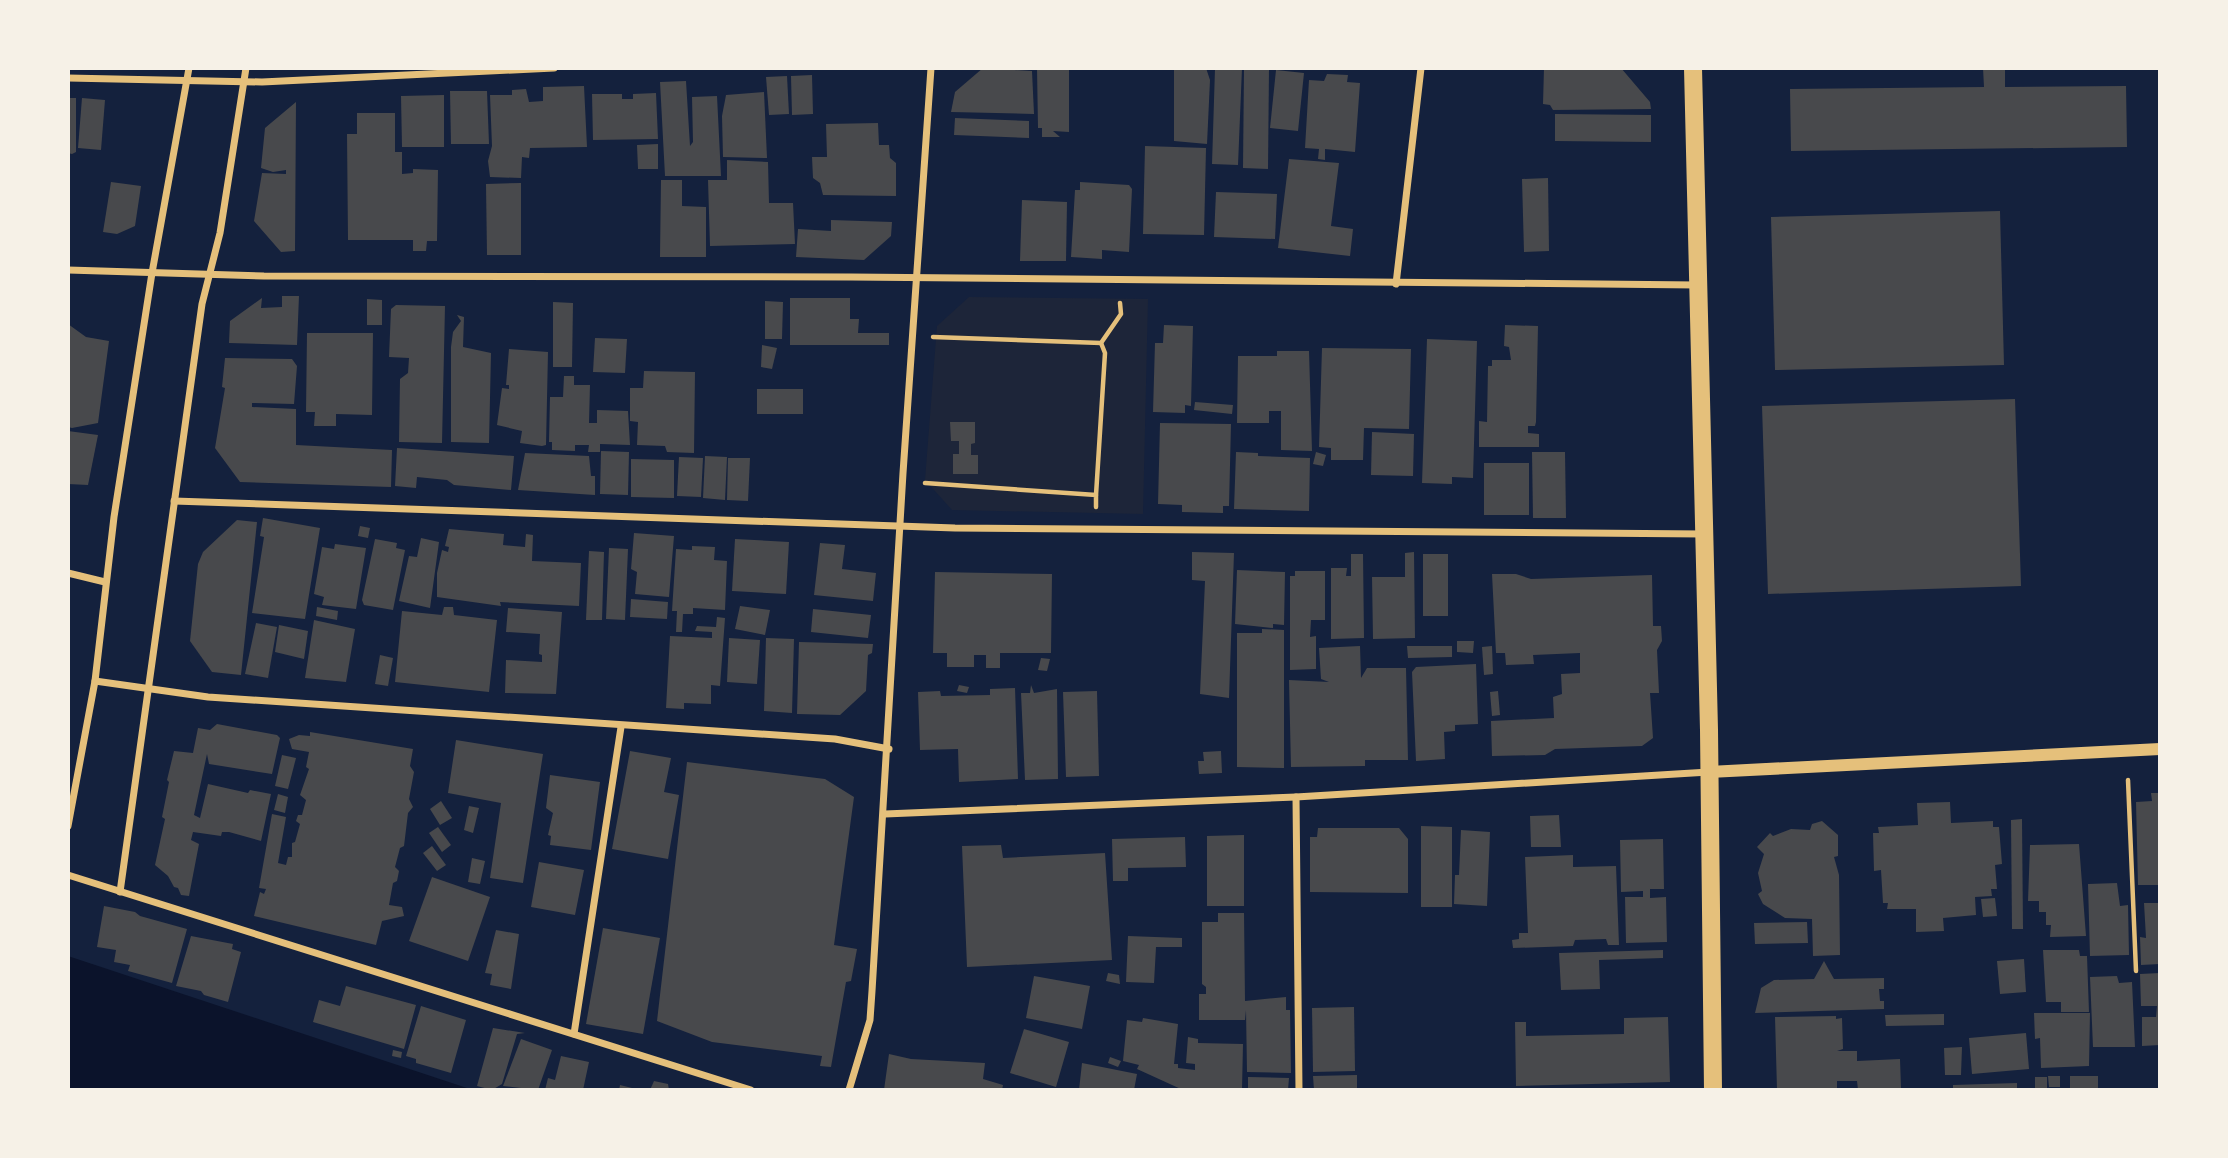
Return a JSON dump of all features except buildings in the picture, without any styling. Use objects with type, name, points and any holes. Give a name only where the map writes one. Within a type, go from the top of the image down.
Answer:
[{"type":"main road","points":[[1693,68],[1709,772],[1713,1090]]},
{"type":"street","points":[[68,826],[95,681],[105,582],[152,273],[189,68]]},
{"type":"street","points":[[120,892],[202,304],[211,274],[246,68]]},
{"type":"street","points":[[68,78],[244,82],[554,68]]},
{"type":"street","points":[[849,1090],[870,1020],[931,68]]},
{"type":"street","points":[[1396,284],[1421,68]]},
{"type":"street","points":[[68,270],[211,274],[1697,285]]},
{"type":"street","points":[[174,500],[901,526],[1703,534]]},
{"type":"street","points":[[68,573],[105,582]]},
{"type":"street","points":[[95,681],[208,697],[621,727],[835,739],[889,749]]},
{"type":"street","points":[[574,1034],[621,727]]},
{"type":"street","points":[[885,814],[1296,797],[2160,749]]},
{"type":"street","points":[[1296,797],[1299,1090]]},
{"type":"street","points":[[68,875],[751,1090]]},
{"type":"path","points":[[1101,344],[1121,314],[1119,281]]},
{"type":"path","points":[[912,335],[1101,344]]},
{"type":"path","points":[[1095,529],[1105,353],[1101,344]]},
{"type":"path","points":[[922,483],[1096,495]]},
{"type":"path","points":[[2128,779],[2136,971]]},
{"type":"shaded area","points":[[969,297],[1148,299],[1143,514],[952,510],[925,480],[937,326]]},
{"type":"shaded area","points":[[68,956],[473,1090],[68,1090]]}]
